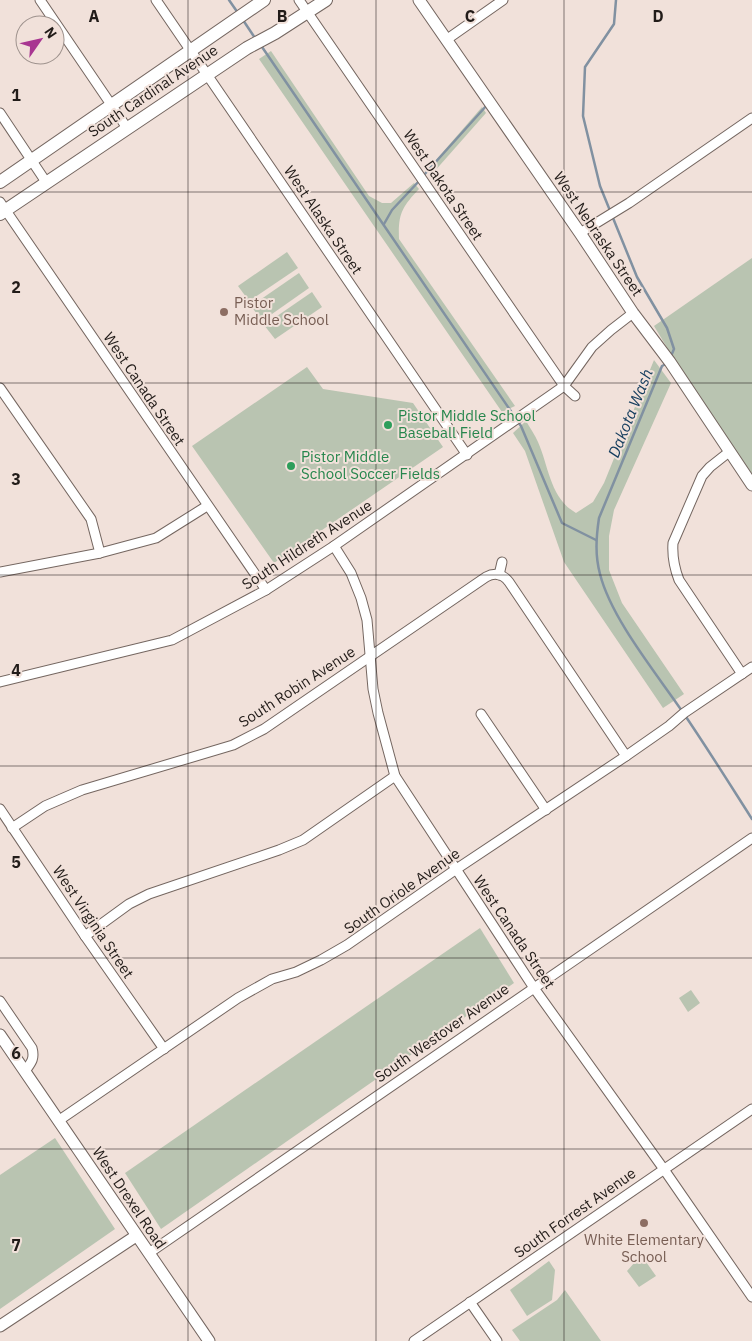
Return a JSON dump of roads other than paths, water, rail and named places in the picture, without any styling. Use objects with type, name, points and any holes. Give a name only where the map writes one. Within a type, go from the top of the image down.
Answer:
[{"type":"main road","name":"South Cardinal Avenue","points":[[0,182],[264,0]]},
{"type":"main road","name":"South Cardinal Avenue","points":[[2,209],[46,182],[247,48],[308,13],[326,0]]},
{"type":"street","points":[[40,0],[126,128]]},
{"type":"street","name":"West Alaska Street","points":[[156,0],[467,455]]},
{"type":"street","name":"West Dakota Street","points":[[299,0],[564,386],[576,396]]},
{"type":"street","name":"West Nebraska Street","points":[[419,0],[633,313],[670,362],[752,484]]},
{"type":"street","points":[[446,40],[503,0]]},
{"type":"street","points":[[0,113],[46,182]]},
{"type":"street","points":[[580,233],[629,203],[752,118]]},
{"type":"street","name":"West Canada Street","points":[[2,209],[266,590]]},
{"type":"street","name":"South Hildreth Avenue","points":[[0,682],[172,640],[266,590],[467,455],[564,386],[592,348],[633,313]]},
{"type":"street","points":[[0,388],[91,519],[100,552]]},
{"type":"street","points":[[729,452],[702,476],[673,543],[672,554],[679,580],[742,674]]},
{"type":"street","points":[[0,572],[100,552],[156,538],[207,506]]},
{"type":"street","name":"West Canada Street","points":[[334,546],[357,585],[367,620],[373,689],[395,776],[534,988],[663,1168],[752,1297]]},
{"type":"street","points":[[502,562],[499,575],[509,582],[626,756]]},
{"type":"street","name":"South Robin Avenue","points":[[12,828],[45,806],[82,790],[233,745],[264,729],[486,577],[494,574],[499,575]]},
{"type":"street","name":"South Oriole Avenue","points":[[58,1121],[238,998],[272,979],[296,972],[347,945],[626,756],[669,726],[684,713],[752,667]]},
{"type":"street","points":[[481,714],[546,810]]},
{"type":"street","points":[[85,936],[129,904],[149,894],[303,840],[395,776]]},
{"type":"street","name":"West Virginia Street","points":[[0,809],[164,1049]]},
{"type":"street","name":"South Westover Avenue","points":[[149,1253],[752,838]]},
{"type":"street","points":[[0,1001],[32,1048],[34,1056],[25,1071]]},
{"type":"street","name":"West Drexel Road","points":[[0,1035],[209,1341]]},
{"type":"street","name":"South Forrest Avenue","points":[[414,1341],[663,1168],[752,1109]]},
{"type":"street","points":[[0,1326],[136,1236]]},
{"type":"street","points":[[470,1302],[497,1341]]},
{"type":"waterway","points":[[229,0],[238,13]]},
{"type":"waterway","name":"Dakota Wash","points":[[616,0],[614,24],[585,67],[583,116],[600,186],[637,277],[667,328],[674,349],[671,356]]},
{"type":"waterway","points":[[243,20],[255,38]]},
{"type":"waterway","points":[[260,44],[521,426],[562,523],[596,540]]},
{"type":"waterway","points":[[423,176],[487,105]]},
{"type":"waterway","points":[[384,224],[392,210],[420,180]]},
{"type":"waterway","name":"Dakota Wash","points":[[666,364],[662,366],[599,518],[596,546],[598,567],[606,591],[624,627],[691,724],[752,819]]},
{"type":"place","name":"Pistor Middle School","points":[[224,312]]},
{"type":"place","name":"Pistor Middle School Baseball Field","points":[[388,425]]},
{"type":"place","name":"Pistor Middle School Soccer Fields","points":[[291,466]]},
{"type":"place","name":"White Elementary School","points":[[644,1223]]}]
